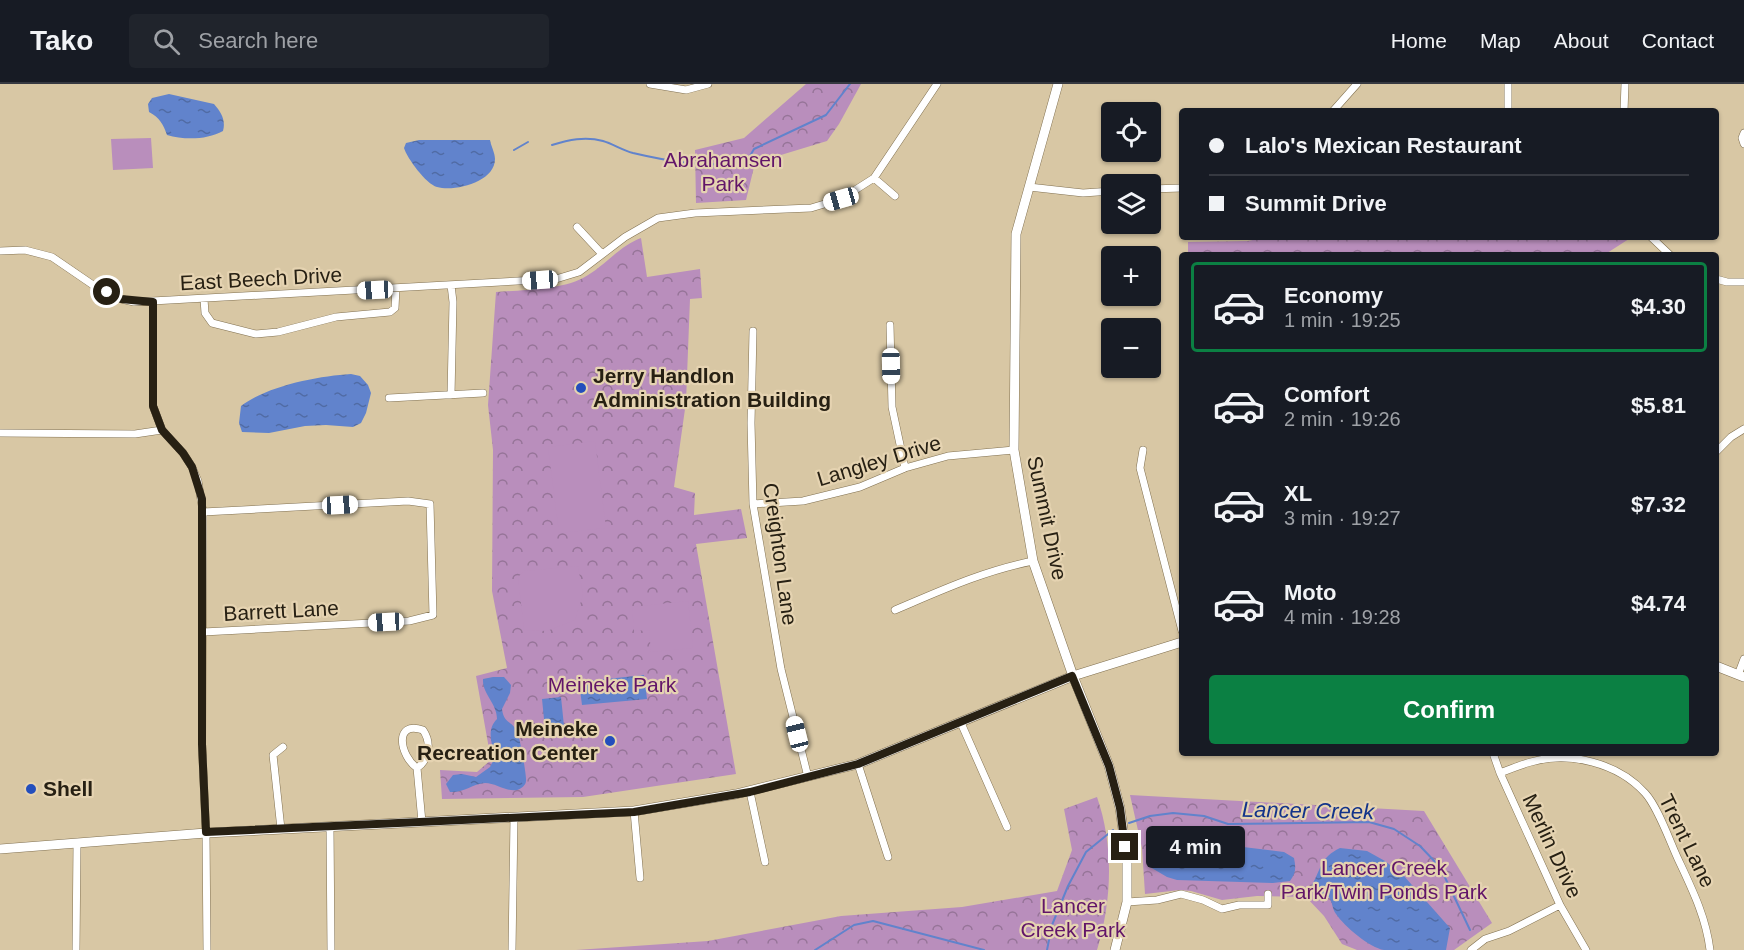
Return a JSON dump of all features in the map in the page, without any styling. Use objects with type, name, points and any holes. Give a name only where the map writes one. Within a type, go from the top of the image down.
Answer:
[{"type":"street","points":[[650,84],[686,90],[708,84]]},
{"type":"street","name":"East Beech Drive","points":[[0,250],[25,250],[52,257],[93,285],[121,299],[153,302],[556,279],[579,272],[625,237],[658,218],[695,213],[811,208],[841,199],[874,178],[937,84]]},
{"type":"street","name":"Summit Drive","points":[[1058,84],[1016,234],[1014,450],[1034,561],[1072,676],[1109,766],[1120,808],[1127,858],[1127,902],[1115,950]]},
{"type":"street","points":[[1336,108],[1357,84]]},
{"type":"street","points":[[1508,84],[1508,108]]},
{"type":"street","points":[[1624,108],[1625,84]]},
{"type":"street","points":[[1744,133],[1742,138],[1744,144]]},
{"type":"street","points":[[874,178],[895,196]]},
{"type":"street","points":[[1029,187],[1083,193],[1101,192]]},
{"type":"street","points":[[1161,189],[1179,188]]},
{"type":"street","points":[[577,227],[602,254]]},
{"type":"street","points":[[1654,240],[1667,252]]},
{"type":"street","points":[[1719,280],[1744,282]]},
{"type":"street","points":[[451,285],[453,302],[451,395]]},
{"type":"street","points":[[204,299],[205,313],[213,323],[247,333],[264,334],[336,317],[390,312],[395,308],[396,288]]},
{"type":"street","points":[[153,302],[153,406],[162,430],[183,453],[192,467],[198,481],[203,512],[202,744],[206,832],[207,950]]},
{"type":"street","points":[[890,325],[892,407],[905,468]]},
{"type":"street","name":"Creighton Lane","points":[[753,331],[751,423],[753,504],[781,669],[808,777]]},
{"type":"street","points":[[389,398],[483,393]]},
{"type":"street","points":[[1719,449],[1731,437],[1744,429]]},
{"type":"street","points":[[0,433],[135,434],[162,430]]},
{"type":"street","name":"Langley Drive","points":[[753,504],[802,501],[860,487],[905,468],[948,456],[1014,450]]},
{"type":"street","points":[[1143,450],[1140,468],[1179,620]]},
{"type":"street","name":"Barrett Lane","points":[[203,512],[408,501],[430,504],[433,615],[409,621],[203,632]]},
{"type":"street","points":[[895,610],[963,580],[1000,568],[1034,561]]},
{"type":"street","points":[[0,849],[206,832],[634,812],[750,792],[858,764],[1072,676],[1179,643]]},
{"type":"street","points":[[1719,667],[1741,676],[1744,659]]},
{"type":"street","points":[[961,723],[1007,827]]},
{"type":"street","points":[[417,768],[424,763],[428,754],[428,743],[423,730],[412,728],[404,735],[402,741],[404,753],[409,762],[417,768],[422,822]]},
{"type":"street","points":[[281,829],[273,755],[283,747]]},
{"type":"street","name":"Merlin Drive","points":[[1494,756],[1560,905],[1587,950]]},
{"type":"street","name":"Trent Lane","points":[[1500,773],[1532,761],[1581,759],[1607,766],[1646,794],[1700,906],[1708,931],[1710,950]]},
{"type":"street","points":[[858,764],[888,857]]},
{"type":"street","points":[[750,792],[765,862]]},
{"type":"street","points":[[634,812],[640,878]]},
{"type":"street","points":[[512,950],[514,818]]},
{"type":"street","points":[[330,827],[331,950]]},
{"type":"street","points":[[76,950],[77,844]]},
{"type":"street","points":[[1127,902],[1157,900],[1181,894],[1203,900],[1222,909],[1239,905],[1268,905],[1268,894]]},
{"type":"street","points":[[1471,950],[1485,939],[1509,931],[1560,905]]},
{"type":"green space","name":"Abrahamsen Park","points":[[806,84],[861,84],[827,141],[755,163],[746,200],[696,203],[695,150],[744,138]]},
{"type":"green space","points":[[151,138],[153,168],[113,170],[111,139]]},
{"type":"green space","name":"Meineke Park","points":[[641,238],[647,277],[700,269],[702,298],[690,299],[686,402],[674,487],[695,493],[694,515],[741,509],[747,538],[696,544],[736,774],[583,797],[442,799],[440,770],[477,772],[491,760],[476,676],[507,668],[492,591],[493,450],[488,405],[496,292],[541,289],[574,282],[591,273],[626,246]]},
{"type":"green space","points":[[1627,240],[1609,252],[1188,252],[1188,242]]},
{"type":"green space","points":[[595,441],[606,528],[559,533],[548,447]]},
{"type":"green space","points":[[578,566],[583,595],[575,620],[547,631],[524,630],[518,577],[524,571]]},
{"type":"green space","points":[[688,601],[693,648],[651,652],[649,630],[634,631],[632,607]]},
{"type":"green space","name":"Lancer Creek Park/Twin Ponds Park","points":[[1130,795],[1424,811],[1492,923],[1454,950],[1357,950],[1342,944],[1324,916],[1306,897],[1257,896],[1222,900],[1180,890],[1145,894],[1142,848]]},
{"type":"green space","name":"Lancer Creek Park","points":[[1097,797],[1106,835],[1109,873],[1106,912],[1097,950],[576,950],[708,941],[841,916],[962,907],[1057,891],[1072,850],[1064,809]]},
{"type":"water","points":[[169,94],[214,104],[222,116],[223,131],[195,138],[167,135],[161,122],[149,112],[148,104],[152,98]]},
{"type":"water","points":[[419,140],[490,140],[495,157],[493,167],[488,174],[473,184],[454,188],[437,187],[418,170],[404,148],[406,143]]},
{"type":"water","points":[[351,374],[360,376],[368,385],[371,393],[361,423],[353,427],[326,425],[305,426],[269,433],[242,432],[239,423],[241,406],[252,399],[293,383]]},
{"type":"water","points":[[644,675],[647,699],[582,705],[579,682]]},
{"type":"water","points":[[504,677],[511,685],[510,693],[502,709],[504,717],[518,734],[526,782],[517,790],[485,783],[450,792],[446,784],[453,775],[476,777],[490,767],[495,757],[491,732],[497,719],[495,708],[483,684],[483,679]]},
{"type":"water","points":[[561,697],[564,726],[545,729],[542,699]]},
{"type":"water","points":[[1194,841],[1284,852],[1294,858],[1294,873],[1290,881],[1273,883],[1177,880],[1150,867],[1153,865],[1154,849],[1157,843]]},
{"type":"water","points":[[1340,848],[1367,851],[1404,876],[1450,928],[1446,950],[1384,950],[1365,941],[1345,924],[1335,912],[1329,897],[1320,896],[1312,885],[1325,859]]},
{"type":"waterway","points":[[750,156],[754,149],[826,115],[850,84]]},
{"type":"waterway","points":[[552,145],[570,140],[590,139],[603,141],[633,153],[673,161],[700,164],[740,162]]},
{"type":"waterway","points":[[514,150],[528,142]]},
{"type":"waterway","name":"Lancer Creek","points":[[1129,823],[1150,816],[1173,813],[1204,816],[1228,824],[1369,822],[1394,829],[1420,846],[1440,867],[1470,930]]},
{"type":"waterway","name":"Lancer Creek","points":[[1047,950],[1052,925],[1068,886],[1086,852],[1113,830]]},
{"type":"waterway","name":"Lancer Creek","points":[[815,950],[854,925],[873,921],[984,950]]},
{"type":"place","name":"Jerry Handlon Administration Building","points":[[581,388]]},
{"type":"place","name":"Meineke Recreation Center","points":[[610,741]]},
{"type":"place","name":"Shell","points":[[31,789]]},
{"type":"route","points":[[107,292],[134,302],[153,302],[153,406],[162,430],[183,453],[192,467],[202,499],[202,744],[206,832],[634,812],[750,792],[858,764],[1072,676],[1109,766],[1120,808],[1125,847]]}]
